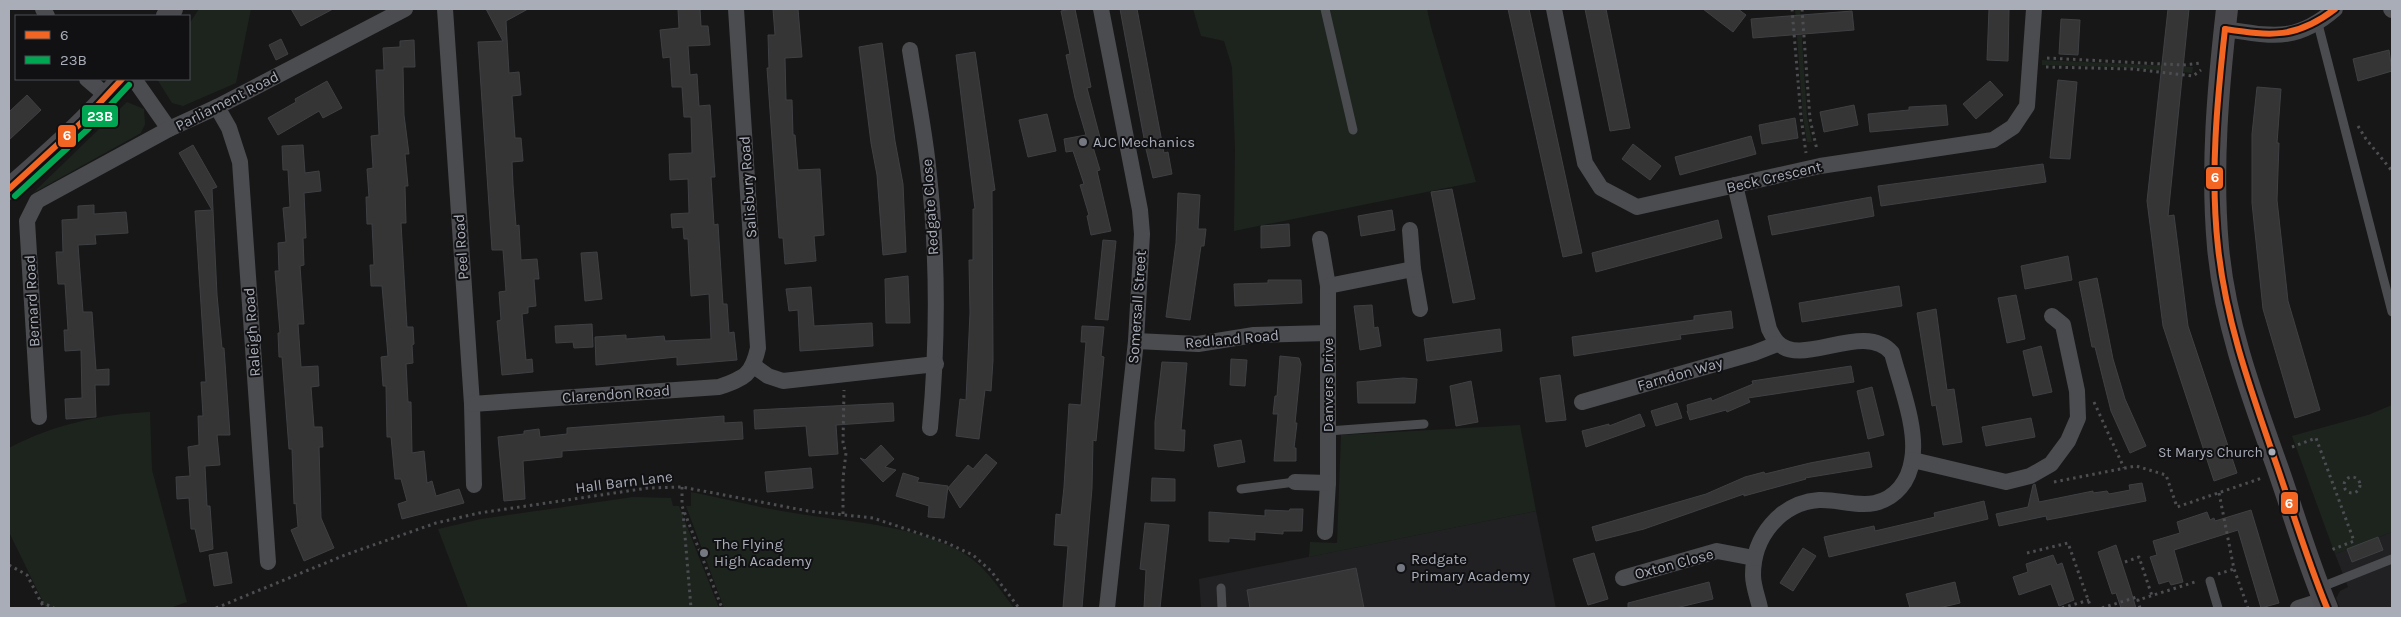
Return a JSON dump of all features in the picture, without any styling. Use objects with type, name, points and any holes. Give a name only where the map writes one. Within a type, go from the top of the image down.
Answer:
[{"type":"street","name":"Parliament Road","points":[[49,193],[405,9]]},
{"type":"street","name":"Peel Road","points":[[445,9],[472,404],[474,485]]},
{"type":"street","name":"Salisbury Road","points":[[736,9],[758,348],[754,366]]},
{"type":"street","name":"Somersall Street","points":[[1101,9],[1140,210],[1142,234],[1136,341],[1108,608]]},
{"type":"street","name":"Beck Crescent","points":[[1554,9],[1585,163],[1601,188],[1637,207],[1814,167],[1993,140],[2013,127],[2027,106],[2034,9]]},
{"type":"street","points":[[2298,608],[2323,599],[2257,411],[2230,324],[2218,248],[2215,180],[2218,86],[2226,19],[2266,35],[2295,34],[2318,24],[2335,9]]},
{"type":"street","name":"Redgate Close","points":[[910,50],[928,167],[934,263],[936,364],[930,428]]},
{"type":"street","points":[[88,80],[108,97]]},
{"type":"street","points":[[9,189],[108,97],[121,80]]},
{"type":"street","points":[[135,80],[169,130]]},
{"type":"street","name":"Raleigh Road","points":[[217,107],[229,128],[240,162],[268,562]]},
{"type":"street","points":[[1735,185],[1769,329],[1778,344],[1795,351],[1870,340],[1885,345],[1892,353],[1913,436],[1913,460],[1907,478],[1896,493],[1877,502],[1866,504],[1842,500],[1817,500],[1796,505],[1776,518],[1763,534],[1754,558],[1753,577],[1760,608]]},
{"type":"street","name":"Bernard Road","points":[[39,417],[27,222],[37,201],[49,193]]},
{"type":"street","points":[[1410,230],[1413,269],[1420,308]]},
{"type":"street","name":"Danvers Drive","points":[[1320,239],[1328,286],[1328,483],[1325,532]]},
{"type":"street","points":[[1328,286],[1413,269]]},
{"type":"street","points":[[1913,460],[2006,482],[2030,476],[2051,464],[2068,441],[2078,418],[2077,391],[2063,324],[2052,316]]},
{"type":"street","name":"Redland Road","points":[[1136,341],[1198,344],[1254,335],[1328,334]]},
{"type":"street","name":"Farndon Way","points":[[1582,402],[1754,353],[1778,344]]},
{"type":"street","points":[[754,366],[768,376],[783,381],[844,376],[936,364]]},
{"type":"street","name":"Clarendon Road","points":[[472,404],[719,387],[742,379],[754,366]]},
{"type":"street","points":[[1295,482],[1328,483]]},
{"type":"street","name":"Oxton Close","points":[[1623,578],[1717,551],[1754,558]]},
{"type":"lane","points":[[1325,9],[1353,130]]},
{"type":"lane","points":[[2318,24],[2392,312]]},
{"type":"lane","points":[[1328,431],[1424,424]]},
{"type":"lane","points":[[1241,489],[1295,482]]},
{"type":"lane","points":[[2323,599],[2392,559]]},
{"type":"lane","points":[[2213,578],[2218,608]]},
{"type":"lane","points":[[1221,588],[1222,608]]},
{"type":"path","points":[[1792,9],[1800,117],[1814,167]]},
{"type":"path","points":[[1802,9],[1814,167]]},
{"type":"path","points":[[2031,62],[2183,65],[2200,63]]},
{"type":"path","points":[[2031,62],[2133,69],[2193,76],[2202,69]]},
{"type":"path","points":[[2340,109],[2348,107],[2366,139],[2392,171]]},
{"type":"path","points":[[842,514],[846,453],[843,443],[844,376]]},
{"type":"path","points":[[2090,393],[2124,468]]},
{"type":"path","points":[[2292,448],[2316,438],[2354,541],[2331,550]]},
{"type":"path","points":[[2050,483],[2136,466],[2166,475],[2177,507],[2278,472]]},
{"type":"path","points":[[2350,477],[2356,478],[2360,484],[2358,490],[2352,494],[2346,492],[2344,487],[2344,482],[2350,477]]},
{"type":"path","points":[[682,486],[691,608]]},
{"type":"path","name":"Hall Barn Lane","points":[[216,608],[345,555],[436,522],[488,511],[648,488],[682,486],[808,511],[873,518],[945,542],[973,555],[991,571],[1019,608]]},
{"type":"path","points":[[2335,490],[2344,487]]},
{"type":"path","points":[[2219,493],[2234,569],[2248,608]]},
{"type":"path","points":[[682,506],[722,608]]},
{"type":"path","points":[[2027,554],[2068,543],[2091,608]]},
{"type":"path","points":[[2125,562],[2139,557],[2152,596]]},
{"type":"path","points":[[9,565],[27,575],[44,608]]},
{"type":"path","points":[[2213,578],[2234,569]]},
{"type":"path","points":[[2102,608],[2136,597],[2138,600],[2152,596],[2199,580]]},
{"type":"path","points":[[2062,608],[2089,600]]},
{"type":"path","points":[[2138,600],[2140,608]]},
{"type":"path","points":[[41,602],[54,608]]},
{"type":"shaded area","points":[[199,9],[251,9],[236,83],[183,106],[172,103],[158,80],[190,80],[190,22]]},
{"type":"shaded area","points":[[1193,9],[1427,9],[1476,182],[1234,231],[1235,149],[1232,67],[1224,41],[1201,36]]},
{"type":"shaded area","points":[[1795,9],[1800,9],[1807,117],[1812,142],[1807,142],[1803,117]]},
{"type":"shaded area","points":[[2042,60],[2193,67],[2192,73],[2119,67],[2042,65]]},
{"type":"shaded area","points":[[127,102],[144,109],[145,124],[141,133],[33,193]]},
{"type":"shaded area","points":[[2392,405],[2392,532],[2335,554],[2292,436],[2368,415]]},
{"type":"shaded area","points":[[150,412],[152,470],[187,602],[170,608],[46,608],[9,532],[9,448],[42,433],[77,422],[113,415]]},
{"type":"shaded area","points":[[1520,425],[1536,511],[1309,557],[1310,542],[1337,543],[1341,435]]},
{"type":"shaded area","points":[[691,492],[786,512],[866,523],[913,533],[935,540],[955,548],[978,564],[1014,608],[724,608],[686,506],[691,506]]},
{"type":"shaded area","points":[[633,497],[671,498],[673,506],[679,506],[719,608],[468,608],[438,529],[481,519]]},
{"type":"shaded area","name":"Redgate Primary Academy","points":[[1536,511],[1556,608],[1201,608],[1199,579]]},
{"type":"shaded area","points":[[2392,532],[2392,608],[2340,608],[2336,598],[2340,591],[2348,587],[2335,554]]},
{"type":"building","points":[[291,9],[333,9],[301,26]]},
{"type":"building","points":[[486,9],[528,9],[506,21],[509,73],[519,72],[521,95],[512,96],[515,138],[521,138],[523,161],[512,162],[516,226],[519,225],[521,260],[537,259],[539,279],[534,279],[536,306],[528,307],[528,313],[522,314],[526,360],[532,359],[533,372],[502,375],[497,321],[501,320],[499,292],[506,291],[503,250],[492,250],[478,42],[503,41]]},
{"type":"building","points":[[678,9],[700,9],[701,26],[708,26],[710,45],[688,46],[690,75],[697,74],[699,106],[710,105],[715,177],[711,177],[714,225],[718,224],[723,304],[727,304],[729,333],[734,332],[737,360],[677,365],[677,357],[596,365],[595,337],[626,335],[626,339],[664,336],[665,341],[711,339],[709,294],[691,296],[688,239],[684,239],[683,227],[672,228],[671,214],[689,213],[688,179],[670,180],[669,154],[692,153],[691,117],[684,117],[682,87],[672,87],[670,57],[663,58],[660,30],[679,28]]},
{"type":"building","points":[[773,9],[798,9],[802,57],[785,58],[786,100],[792,100],[793,135],[795,135],[798,170],[820,169],[824,235],[814,236],[816,261],[785,264],[783,238],[779,238],[767,68],[769,68],[768,35],[775,35]]},
{"type":"building","points":[[1075,9],[1091,87],[1087,88],[1102,145],[1093,147],[1100,170],[1097,171],[1111,231],[1091,235],[1087,216],[1089,215],[1080,185],[1084,184],[1073,151],[1066,152],[1064,139],[1086,135],[1075,98],[1066,55],[1070,54],[1061,11]]},
{"type":"building","points":[[1120,9],[1137,9],[1164,153],[1168,152],[1172,174],[1153,178]]},
{"type":"building","points":[[1508,9],[1529,9],[1582,253],[1563,257]]},
{"type":"building","points":[[1585,9],[1606,9],[1630,128],[1610,131]]},
{"type":"building","points":[[1703,9],[1738,9],[1746,15],[1733,32]]},
{"type":"building","points":[[1989,9],[2009,9],[2008,61],[1987,60]]},
{"type":"building","points":[[2168,9],[2189,9],[2168,216],[2174,215],[2188,326],[2237,473],[2214,481],[2163,326],[2147,201]]},
{"type":"building","points":[[1852,11],[1854,30],[1753,38],[1751,19]]},
{"type":"building","points":[[2061,19],[2080,20],[2078,55],[2059,54]]},
{"type":"building","points":[[281,39],[288,54],[276,60],[269,45]]},
{"type":"building","points":[[414,40],[415,67],[403,67],[404,115],[409,154],[405,154],[408,186],[405,186],[406,223],[401,223],[407,327],[413,327],[414,344],[412,345],[413,363],[406,364],[408,402],[411,402],[412,453],[424,451],[427,483],[432,481],[436,496],[459,489],[464,503],[402,519],[398,504],[407,501],[401,479],[395,479],[391,437],[387,437],[386,386],[383,386],[381,357],[388,356],[382,286],[371,286],[370,265],[374,265],[372,224],[367,224],[366,197],[369,197],[367,169],[373,168],[371,136],[379,135],[376,70],[384,70],[383,48],[400,47],[400,41]]},
{"type":"building","points":[[882,43],[895,141],[903,184],[906,252],[883,255],[877,175],[859,47]]},
{"type":"building","points":[[2389,50],[2392,71],[2358,81],[2353,59]]},
{"type":"building","points":[[975,52],[995,190],[992,191],[993,360],[991,391],[985,390],[979,439],[956,436],[960,399],[966,400],[970,313],[969,260],[973,260],[973,209],[975,209],[956,55]]},
{"type":"building","points":[[2058,80],[2077,82],[2070,159],[2050,158]]},
{"type":"building","points":[[327,81],[342,108],[323,118],[319,111],[278,135],[268,118],[296,102],[295,99]]},
{"type":"building","points":[[1990,81],[2003,95],[1976,119],[1963,104]]},
{"type":"building","points":[[2257,87],[2281,89],[2277,143],[2279,143],[2277,200],[2288,301],[2320,410],[2295,418],[2263,309],[2252,203],[2252,134]]},
{"type":"building","points":[[27,95],[41,110],[9,140],[9,112]]},
{"type":"building","points":[[1854,105],[1858,125],[1824,132],[1820,112]]},
{"type":"building","points":[[1946,105],[1948,125],[1870,132],[1868,114],[1909,110],[1909,107]]},
{"type":"building","points":[[1047,114],[1056,151],[1028,157],[1019,120]]},
{"type":"building","points":[[1795,118],[1798,138],[1762,144],[1759,125]]},
{"type":"building","points":[[1751,136],[1756,154],[1680,175],[1675,157]]},
{"type":"building","points":[[1633,144],[1661,166],[1650,180],[1622,159]]},
{"type":"building","points":[[193,145],[217,187],[212,189],[217,295],[222,348],[224,348],[230,435],[217,435],[220,465],[205,466],[207,506],[210,506],[213,549],[200,552],[195,529],[191,529],[189,498],[177,499],[176,477],[190,476],[188,447],[199,445],[198,416],[203,416],[201,382],[206,382],[195,211],[212,210],[179,153]]},
{"type":"building","points":[[303,145],[305,173],[319,171],[321,191],[304,193],[306,238],[303,238],[304,265],[300,266],[304,324],[298,324],[301,367],[318,366],[319,386],[311,387],[314,427],[322,427],[323,447],[319,447],[321,518],[334,548],[304,561],[291,530],[298,527],[296,503],[294,504],[292,449],[289,449],[282,357],[279,357],[278,333],[280,333],[275,271],[279,271],[278,243],[286,242],[283,208],[290,207],[288,170],[283,170],[282,146]]},
{"type":"building","points":[[2043,164],[2046,182],[1881,206],[1878,186]]},
{"type":"building","points":[[1452,189],[1475,299],[1453,303],[1431,192]]},
{"type":"building","points":[[1178,193],[1200,195],[1198,229],[1206,229],[1204,246],[1201,246],[1190,320],[1166,317],[1176,243]]},
{"type":"building","points":[[1871,197],[1874,216],[1772,235],[1768,216]]},
{"type":"building","points":[[94,205],[94,214],[126,212],[128,233],[95,235],[96,244],[78,245],[83,312],[92,312],[96,370],[109,369],[109,385],[95,385],[96,417],[66,419],[65,399],[82,398],[81,350],[65,351],[64,330],[68,330],[65,284],[58,284],[56,252],[63,252],[62,220],[78,219],[78,206]]},
{"type":"building","points":[[1392,210],[1395,230],[1361,236],[1358,216]]},
{"type":"building","points":[[1718,220],[1722,238],[1596,272],[1592,253]]},
{"type":"building","points":[[1289,224],[1290,246],[1261,248],[1261,226]]},
{"type":"building","points":[[1103,240],[1116,241],[1108,320],[1095,319]]},
{"type":"building","points":[[597,252],[602,299],[585,301],[581,253]]},
{"type":"building","points":[[2068,256],[2072,280],[2025,289],[2021,266]]},
{"type":"building","points":[[908,276],[910,323],[886,323],[885,279]]},
{"type":"building","points":[[2097,278],[2113,359],[2125,399],[2146,446],[2130,453],[2111,411],[2095,347],[2092,347],[2079,282]]},
{"type":"building","points":[[1268,280],[1301,280],[1302,303],[1235,306],[1234,284],[1268,283]]},
{"type":"building","points":[[1899,286],[1902,306],[1802,322],[1799,303]]},
{"type":"building","points":[[811,287],[814,326],[872,323],[873,346],[800,351],[798,310],[789,311],[786,289]]},
{"type":"building","points":[[2016,295],[2025,339],[2007,343],[1998,298]]},
{"type":"building","points":[[1372,305],[1374,328],[1378,327],[1381,346],[1360,350],[1354,306]]},
{"type":"building","points":[[1936,309],[1947,390],[1954,389],[1962,442],[1943,445],[1936,405],[1932,406],[1917,313]]},
{"type":"building","points":[[1731,311],[1733,328],[1680,335],[1681,339],[1574,356],[1572,337],[1694,320],[1694,316]]},
{"type":"building","points":[[592,324],[593,347],[574,348],[573,342],[556,343],[555,326]]},
{"type":"building","points":[[1082,326],[1104,327],[1101,356],[1104,357],[1096,441],[1093,440],[1092,488],[1082,608],[1063,608],[1068,546],[1054,545],[1056,514],[1061,515],[1069,404],[1081,405],[1086,342],[1081,342]]},
{"type":"building","points":[[1500,329],[1502,351],[1427,361],[1424,339]]},
{"type":"building","points":[[2041,346],[2052,392],[2033,396],[2023,351]]},
{"type":"building","points":[[1280,356],[1299,358],[1301,364],[1295,423],[1297,423],[1294,448],[1296,448],[1296,461],[1274,461],[1278,414],[1273,414],[1275,396],[1277,396]]},
{"type":"building","points":[[1231,359],[1247,360],[1245,386],[1230,385]]},
{"type":"building","points":[[1162,362],[1187,363],[1181,430],[1185,430],[1184,451],[1155,449],[1155,422]]},
{"type":"building","points":[[1851,366],[1854,382],[1748,398],[1750,402],[1727,412],[1726,410],[1690,420],[1687,411],[1687,405],[1711,398],[1712,401],[1753,384],[1752,381]]},
{"type":"building","points":[[1560,375],[1566,420],[1546,422],[1540,378]]},
{"type":"building","points":[[1403,378],[1417,379],[1415,403],[1358,403],[1357,382]]},
{"type":"building","points":[[1471,381],[1478,422],[1456,426],[1450,386]]},
{"type":"building","points":[[1872,387],[1884,435],[1868,439],[1857,391]]},
{"type":"building","points":[[893,403],[894,421],[836,425],[838,454],[809,456],[806,426],[755,429],[754,410]]},
{"type":"building","points":[[1677,403],[1682,418],[1656,426],[1651,411]]},
{"type":"building","points":[[1640,414],[1645,426],[1586,447],[1582,431],[1609,424],[1609,426]]},
{"type":"building","points":[[724,416],[724,423],[742,422],[743,439],[562,451],[562,457],[523,461],[525,499],[504,501],[498,437],[524,434],[524,431],[539,429],[540,437],[567,434],[567,428]]},
{"type":"building","points":[[2031,418],[2035,437],[1986,446],[1982,427]]},
{"type":"building","points":[[1241,440],[1245,462],[1218,467],[1214,445]]},
{"type":"building","points":[[881,445],[894,459],[885,467],[896,470],[883,482],[860,458],[865,460]]},
{"type":"building","points":[[1869,452],[1872,467],[1805,478],[1744,496],[1744,494],[1644,529],[1596,541],[1592,527],[1706,494],[1745,477]]},
{"type":"building","points":[[986,454],[997,463],[960,508],[948,488],[968,465],[973,469]]},
{"type":"building","points":[[811,468],[813,488],[767,492],[765,472]]},
{"type":"building","points":[[903,473],[919,478],[917,482],[948,486],[944,518],[928,517],[929,506],[896,496]]},
{"type":"building","points":[[1152,478],[1175,479],[1175,501],[1151,501]]},
{"type":"building","points":[[2142,483],[2146,501],[2047,520],[2046,516],[1999,526],[1996,514],[2028,507],[2033,485],[2035,484],[2039,502],[2093,491],[2093,493],[2107,491],[2109,494],[2130,490],[2129,485]]},
{"type":"building","points":[[1984,501],[1988,519],[1829,557],[1824,537],[1874,526],[1875,531],[1935,517],[1934,513]]},
{"type":"building","points":[[1290,509],[1303,509],[1302,531],[1283,531],[1283,534],[1255,532],[1255,540],[1229,538],[1229,542],[1209,541],[1209,512],[1265,516],[1265,510],[1289,511]]},
{"type":"building","points":[[2251,510],[2279,603],[2261,608],[2238,530],[2174,550],[2183,582],[2171,585],[2169,581],[2159,584],[2150,557],[2157,555],[2153,541],[2180,533],[2177,522],[2207,512],[2210,520],[2214,518],[2215,521]]},
{"type":"building","points":[[1145,523],[1169,525],[1160,608],[1144,608],[1146,570],[1140,569]]},
{"type":"building","points":[[2378,537],[2383,550],[2352,562],[2347,549]]},
{"type":"building","points":[[2116,545],[2136,608],[2121,608],[2116,593],[2112,594],[2098,552]]},
{"type":"building","points":[[1803,548],[1816,556],[1793,591],[1780,583]]},
{"type":"building","points":[[227,552],[232,583],[214,586],[209,555]]},
{"type":"building","points":[[1594,553],[1608,599],[1588,605],[1573,559]]},
{"type":"building","points":[[2053,555],[2057,565],[2062,563],[2074,600],[2059,606],[2051,584],[2019,595],[2013,577],[2028,572],[2026,564]]},
{"type":"building","points":[[1356,568],[1364,608],[1250,608],[1247,590]]},
{"type":"building","points":[[1709,582],[1713,599],[1676,608],[1628,608],[1628,603]]},
{"type":"building","points":[[1955,582],[1960,603],[1939,608],[1910,608],[1906,594]]},
{"type":"transit line","name":"6","points":[[2225,29],[2270,34],[2283,33],[2308,26],[2335,9]]},
{"type":"transit line","name":"6","points":[[2225,29],[2219,83],[2215,165],[2216,220],[2222,276],[2234,332],[2250,387],[2307,556],[2327,608]]},
{"type":"transit line","name":"6","points":[[9,189],[82,122],[121,80]]},
{"type":"transit line","name":"23B","points":[[15,196],[88,129],[129,85]]},
{"type":"place","name":"AJC Mechanics","points":[[1083,142]]},
{"type":"place","name":"St Marys Church","points":[[2272,452]]},
{"type":"place","name":"The Flying High Academy","points":[[704,553]]},
{"type":"place","name":"Redgate Primary Academy","points":[[1401,568]]}]
